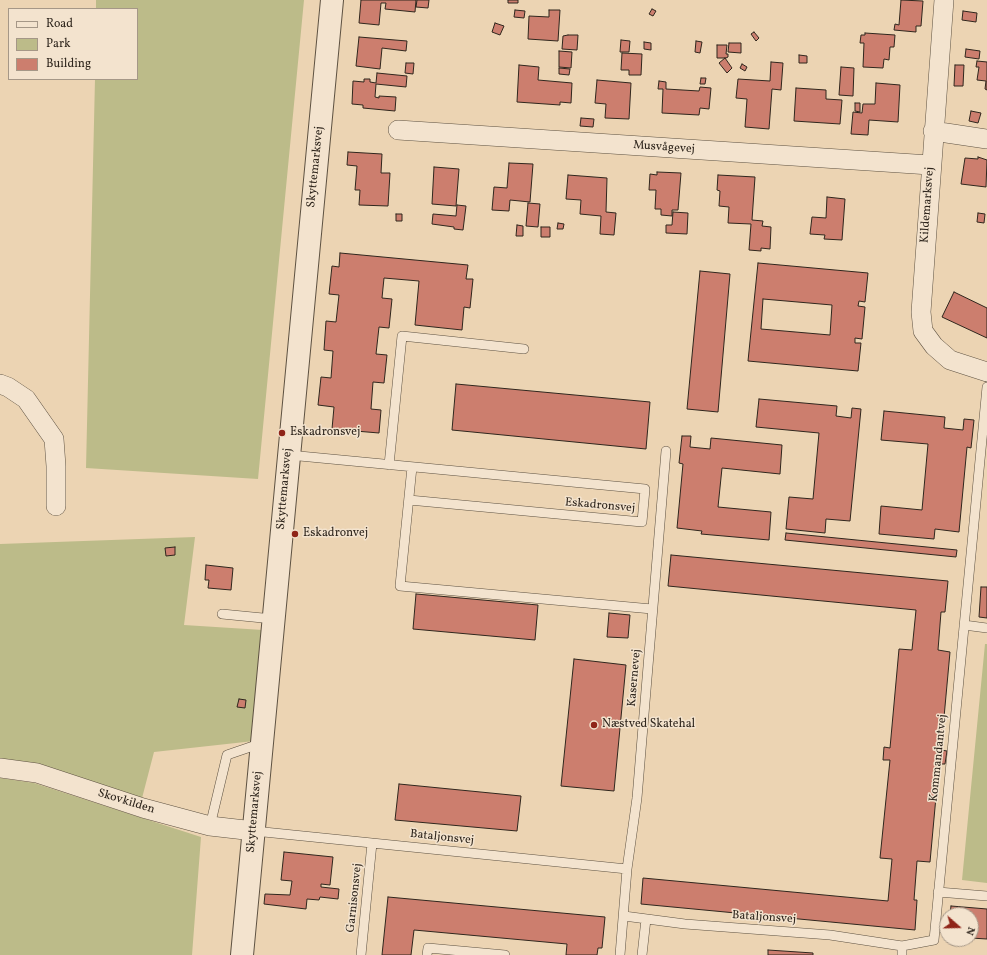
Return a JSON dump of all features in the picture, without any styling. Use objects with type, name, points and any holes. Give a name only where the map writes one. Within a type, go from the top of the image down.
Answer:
[{"type":"street","name":"Skyttemarksvej","points":[[242,955],[332,0]]},
{"type":"street","name":"Kildemarksvej","points":[[944,0],[930,165],[920,312],[923,331],[934,346],[950,360],[987,372]]},
{"type":"street","name":"Musvågevej","points":[[398,130],[930,165]]},
{"type":"street","points":[[933,131],[987,139]]},
{"type":"street","points":[[0,384],[8,387],[26,399],[54,439],[56,506]]},
{"type":"street","name":"Skovkilden","points":[[0,768],[37,773],[143,808],[210,826],[254,831]]},
{"type":"lane","points":[[389,465],[402,336],[524,349]]},
{"type":"lane","name":"Kommandantvej","points":[[902,950],[934,940],[987,387]]},
{"type":"lane","name":"Kasernevej","points":[[620,955],[627,869],[636,798],[666,451]]},
{"type":"lane","name":"Eskadronsvej","points":[[288,455],[645,489],[642,522],[409,500]]},
{"type":"lane","points":[[412,467],[400,586],[652,609]]},
{"type":"lane","points":[[222,614],[273,619]]},
{"type":"lane","points":[[964,625],[987,628]]},
{"type":"lane","points":[[210,826],[227,755],[262,743]]},
{"type":"lane","name":"Bataljonsvej","points":[[254,831],[627,869]]},
{"type":"lane","name":"Garnisonsvej","points":[[361,955],[372,843]]},
{"type":"lane","points":[[938,892],[987,896]]},
{"type":"lane","name":"Bataljonsvej","points":[[624,916],[830,935],[902,950]]},
{"type":"lane","points":[[642,955],[646,919]]},
{"type":"lane","points":[[427,955],[428,948],[505,955]]},
{"type":"green space","points":[[96,0],[304,0],[258,479],[86,468],[95,80],[138,80],[138,8],[96,8]]},
{"type":"green space","points":[[195,537],[184,625],[263,630],[254,741],[154,752],[141,802],[0,761],[0,544]]},
{"type":"green space","points":[[985,644],[987,644],[987,883],[962,880]]},
{"type":"green space","points":[[0,778],[34,783],[201,837],[192,955],[0,955]]},
{"type":"building","points":[[361,0],[416,0],[415,12],[385,9],[386,3],[381,3],[379,25],[359,23]]},
{"type":"building","points":[[417,0],[429,0],[428,8],[416,7]]},
{"type":"building","points":[[508,0],[518,0],[518,3],[508,3]]},
{"type":"building","points":[[901,0],[923,1],[921,26],[916,26],[916,32],[894,30],[895,24],[899,25]]},
{"type":"building","points":[[652,9],[656,11],[653,16],[649,14]]},
{"type":"building","points":[[515,10],[525,11],[524,18],[514,17]]},
{"type":"building","points":[[549,10],[560,10],[558,41],[528,39],[529,16],[549,17]]},
{"type":"building","points":[[963,11],[977,13],[976,22],[962,20]]},
{"type":"building","points":[[495,23],[504,26],[500,35],[492,32]]},
{"type":"building","points":[[754,32],[759,38],[756,41],[751,34]]},
{"type":"building","points":[[865,33],[895,35],[894,47],[890,47],[889,60],[884,59],[883,68],[863,67],[864,43],[860,43],[861,35],[865,35]]},
{"type":"building","points":[[578,35],[577,50],[562,49],[563,36]]},
{"type":"building","points":[[359,37],[407,41],[406,51],[382,48],[380,69],[356,66]]},
{"type":"building","points":[[621,40],[630,41],[629,52],[620,52]]},
{"type":"building","points":[[696,41],[702,42],[700,53],[695,52]]},
{"type":"building","points":[[644,42],[651,43],[651,50],[644,49]]},
{"type":"building","points":[[729,43],[741,43],[741,53],[728,52]]},
{"type":"building","points":[[717,45],[727,45],[726,54],[728,54],[728,57],[717,58]]},
{"type":"building","points":[[966,49],[980,51],[979,59],[965,57]]},
{"type":"building","points":[[559,51],[572,52],[571,68],[559,67]]},
{"type":"building","points":[[622,53],[642,54],[641,75],[629,75],[629,70],[621,70]]},
{"type":"building","points":[[799,55],[807,56],[807,63],[799,63]]},
{"type":"building","points":[[725,58],[732,68],[727,73],[719,63]]},
{"type":"building","points":[[977,61],[987,62],[987,90],[985,89],[986,81],[977,80],[979,67],[976,67]]},
{"type":"building","points":[[771,62],[783,63],[781,90],[772,89],[769,129],[745,127],[747,99],[736,98],[738,79],[770,81]]},
{"type":"building","points":[[406,63],[414,63],[413,74],[405,73]]},
{"type":"building","points":[[742,64],[747,67],[745,71],[740,68]]},
{"type":"building","points":[[519,65],[539,67],[538,80],[572,83],[571,103],[560,102],[560,105],[517,102]]},
{"type":"building","points":[[955,65],[964,65],[963,86],[954,86]]},
{"type":"building","points":[[841,67],[854,68],[853,96],[839,95]]},
{"type":"building","points":[[559,68],[570,69],[569,75],[559,74]]},
{"type":"building","points":[[377,73],[407,76],[406,87],[376,84],[375,97],[396,97],[395,111],[363,108],[363,105],[352,104],[353,81],[364,82],[364,79],[370,79],[370,82],[376,83]]},
{"type":"building","points":[[701,78],[706,78],[705,84],[700,84]]},
{"type":"building","points":[[597,80],[631,83],[629,119],[605,118],[606,104],[595,103]]},
{"type":"building","points":[[659,81],[666,82],[666,89],[699,91],[700,87],[711,88],[709,109],[700,108],[699,115],[662,113],[663,89],[658,89]]},
{"type":"building","points":[[876,83],[900,85],[898,122],[869,120],[868,135],[851,134],[853,112],[862,113],[863,104],[875,104]]},
{"type":"building","points":[[796,88],[826,90],[826,99],[842,100],[840,124],[794,121]]},
{"type":"building","points":[[855,103],[860,103],[860,112],[855,111]]},
{"type":"building","points":[[971,111],[981,113],[978,123],[969,121]]},
{"type":"building","points":[[581,118],[594,119],[593,127],[580,126]]},
{"type":"building","points":[[348,152],[382,154],[381,173],[390,173],[388,206],[359,205],[360,190],[355,190],[357,166],[347,165]]},
{"type":"building","points":[[978,157],[987,160],[986,187],[961,184],[965,158],[978,159]]},
{"type":"building","points":[[509,163],[533,164],[530,202],[510,200],[509,211],[492,210],[494,187],[507,188]]},
{"type":"building","points":[[434,167],[459,169],[456,206],[432,204]]},
{"type":"building","points":[[657,172],[681,173],[678,210],[672,210],[672,216],[661,215],[661,209],[655,209],[656,190],[649,190],[650,174],[657,175]]},
{"type":"building","points":[[568,175],[607,178],[606,212],[616,213],[614,235],[600,234],[601,216],[580,214],[581,200],[566,199]]},
{"type":"building","points":[[718,175],[755,177],[752,220],[763,221],[762,226],[771,227],[770,249],[761,248],[761,251],[749,250],[751,224],[728,223],[729,207],[719,206],[720,191],[717,190]]},
{"type":"building","points":[[827,197],[845,199],[842,240],[824,239],[825,235],[810,234],[812,217],[826,218]]},
{"type":"building","points":[[528,203],[540,204],[538,227],[526,226]]},
{"type":"building","points":[[457,205],[466,206],[463,230],[454,229],[454,227],[432,224],[433,214],[456,216]]},
{"type":"building","points":[[673,212],[688,213],[687,234],[666,233],[666,225],[672,225]]},
{"type":"building","points":[[978,213],[985,214],[984,223],[977,222]]},
{"type":"building","points":[[396,214],[402,214],[402,221],[396,221]]},
{"type":"building","points":[[558,223],[564,224],[563,229],[557,229]]},
{"type":"building","points":[[517,225],[523,226],[523,236],[516,236]]},
{"type":"building","points":[[541,227],[550,227],[550,237],[541,237]]},
{"type":"building","points":[[340,253],[468,265],[466,279],[473,279],[470,308],[464,307],[462,330],[415,325],[419,281],[384,278],[382,298],[392,299],[389,328],[379,327],[376,354],[387,355],[384,383],[373,382],[371,409],[381,410],[379,433],[332,429],[334,407],[318,405],[321,377],[331,378],[333,351],[324,350],[326,321],[336,322],[339,295],[329,294],[332,266],[339,267]]},
{"type":"building","points":[[758,263],[868,273],[865,302],[859,301],[858,306],[865,307],[862,339],[855,338],[855,343],[861,343],[858,371],[748,361]],"holes":[[[763,299],[832,305],[830,335],[761,329]]]},
{"type":"building","points":[[700,271],[730,274],[718,412],[687,409]]},
{"type":"building","points":[[954,292],[987,308],[987,338],[942,317]]},
{"type":"building","points":[[456,384],[650,402],[646,449],[452,430]]},
{"type":"building","points":[[759,399],[837,406],[836,416],[851,418],[852,408],[861,409],[850,521],[826,519],[825,533],[786,529],[789,497],[813,499],[819,433],[756,427]]},
{"type":"building","points":[[884,411],[945,417],[944,428],[963,430],[964,419],[974,420],[971,448],[967,447],[959,532],[935,529],[934,539],[879,534],[881,506],[922,510],[928,444],[881,440]]},
{"type":"building","points":[[682,436],[691,436],[690,447],[710,449],[711,438],[782,445],[780,474],[722,468],[718,507],[771,512],[769,540],[701,534],[702,531],[677,528],[683,464],[679,463]]},
{"type":"building","points":[[786,533],[957,550],[956,557],[785,540]]},
{"type":"building","points":[[175,547],[175,555],[166,556],[165,548]]},
{"type":"building","points":[[671,555],[948,581],[945,612],[941,612],[938,650],[950,652],[941,750],[947,751],[945,764],[939,764],[930,862],[917,861],[914,900],[917,900],[915,930],[641,904],[643,878],[888,901],[892,859],[880,858],[890,760],[883,760],[884,747],[890,748],[899,649],[912,650],[916,610],[668,586]]},
{"type":"building","points":[[206,565],[233,568],[231,590],[208,588],[209,580],[205,580]]},
{"type":"building","points":[[981,587],[987,587],[987,618],[979,617]]},
{"type":"building","points":[[416,594],[538,605],[535,640],[413,629]]},
{"type":"building","points":[[609,613],[630,615],[628,638],[607,637]]},
{"type":"building","name":"Næstved Skatehal","points":[[574,659],[626,665],[614,791],[561,786]]},
{"type":"building","points":[[239,699],[246,700],[245,708],[237,707]]},
{"type":"building","points":[[399,784],[521,796],[517,831],[395,820]]},
{"type":"building","points":[[284,852],[333,857],[330,885],[321,884],[321,887],[339,889],[338,899],[320,897],[319,900],[307,899],[306,909],[264,904],[265,894],[290,895],[292,881],[281,880]]},
{"type":"building","points":[[388,897],[605,917],[602,948],[598,948],[597,955],[566,955],[567,944],[414,930],[411,955],[382,955]]},
{"type":"building","points":[[979,908],[987,909],[987,939],[979,938]]},
{"type":"building","points":[[768,950],[813,953],[813,955],[768,955]]},
{"type":"place","name":"Eskadronsvej","points":[[282,433]]},
{"type":"place","name":"Eskadronvej","points":[[295,534]]},
{"type":"place","name":"Næstved Skatehal","points":[[594,725]]}]
